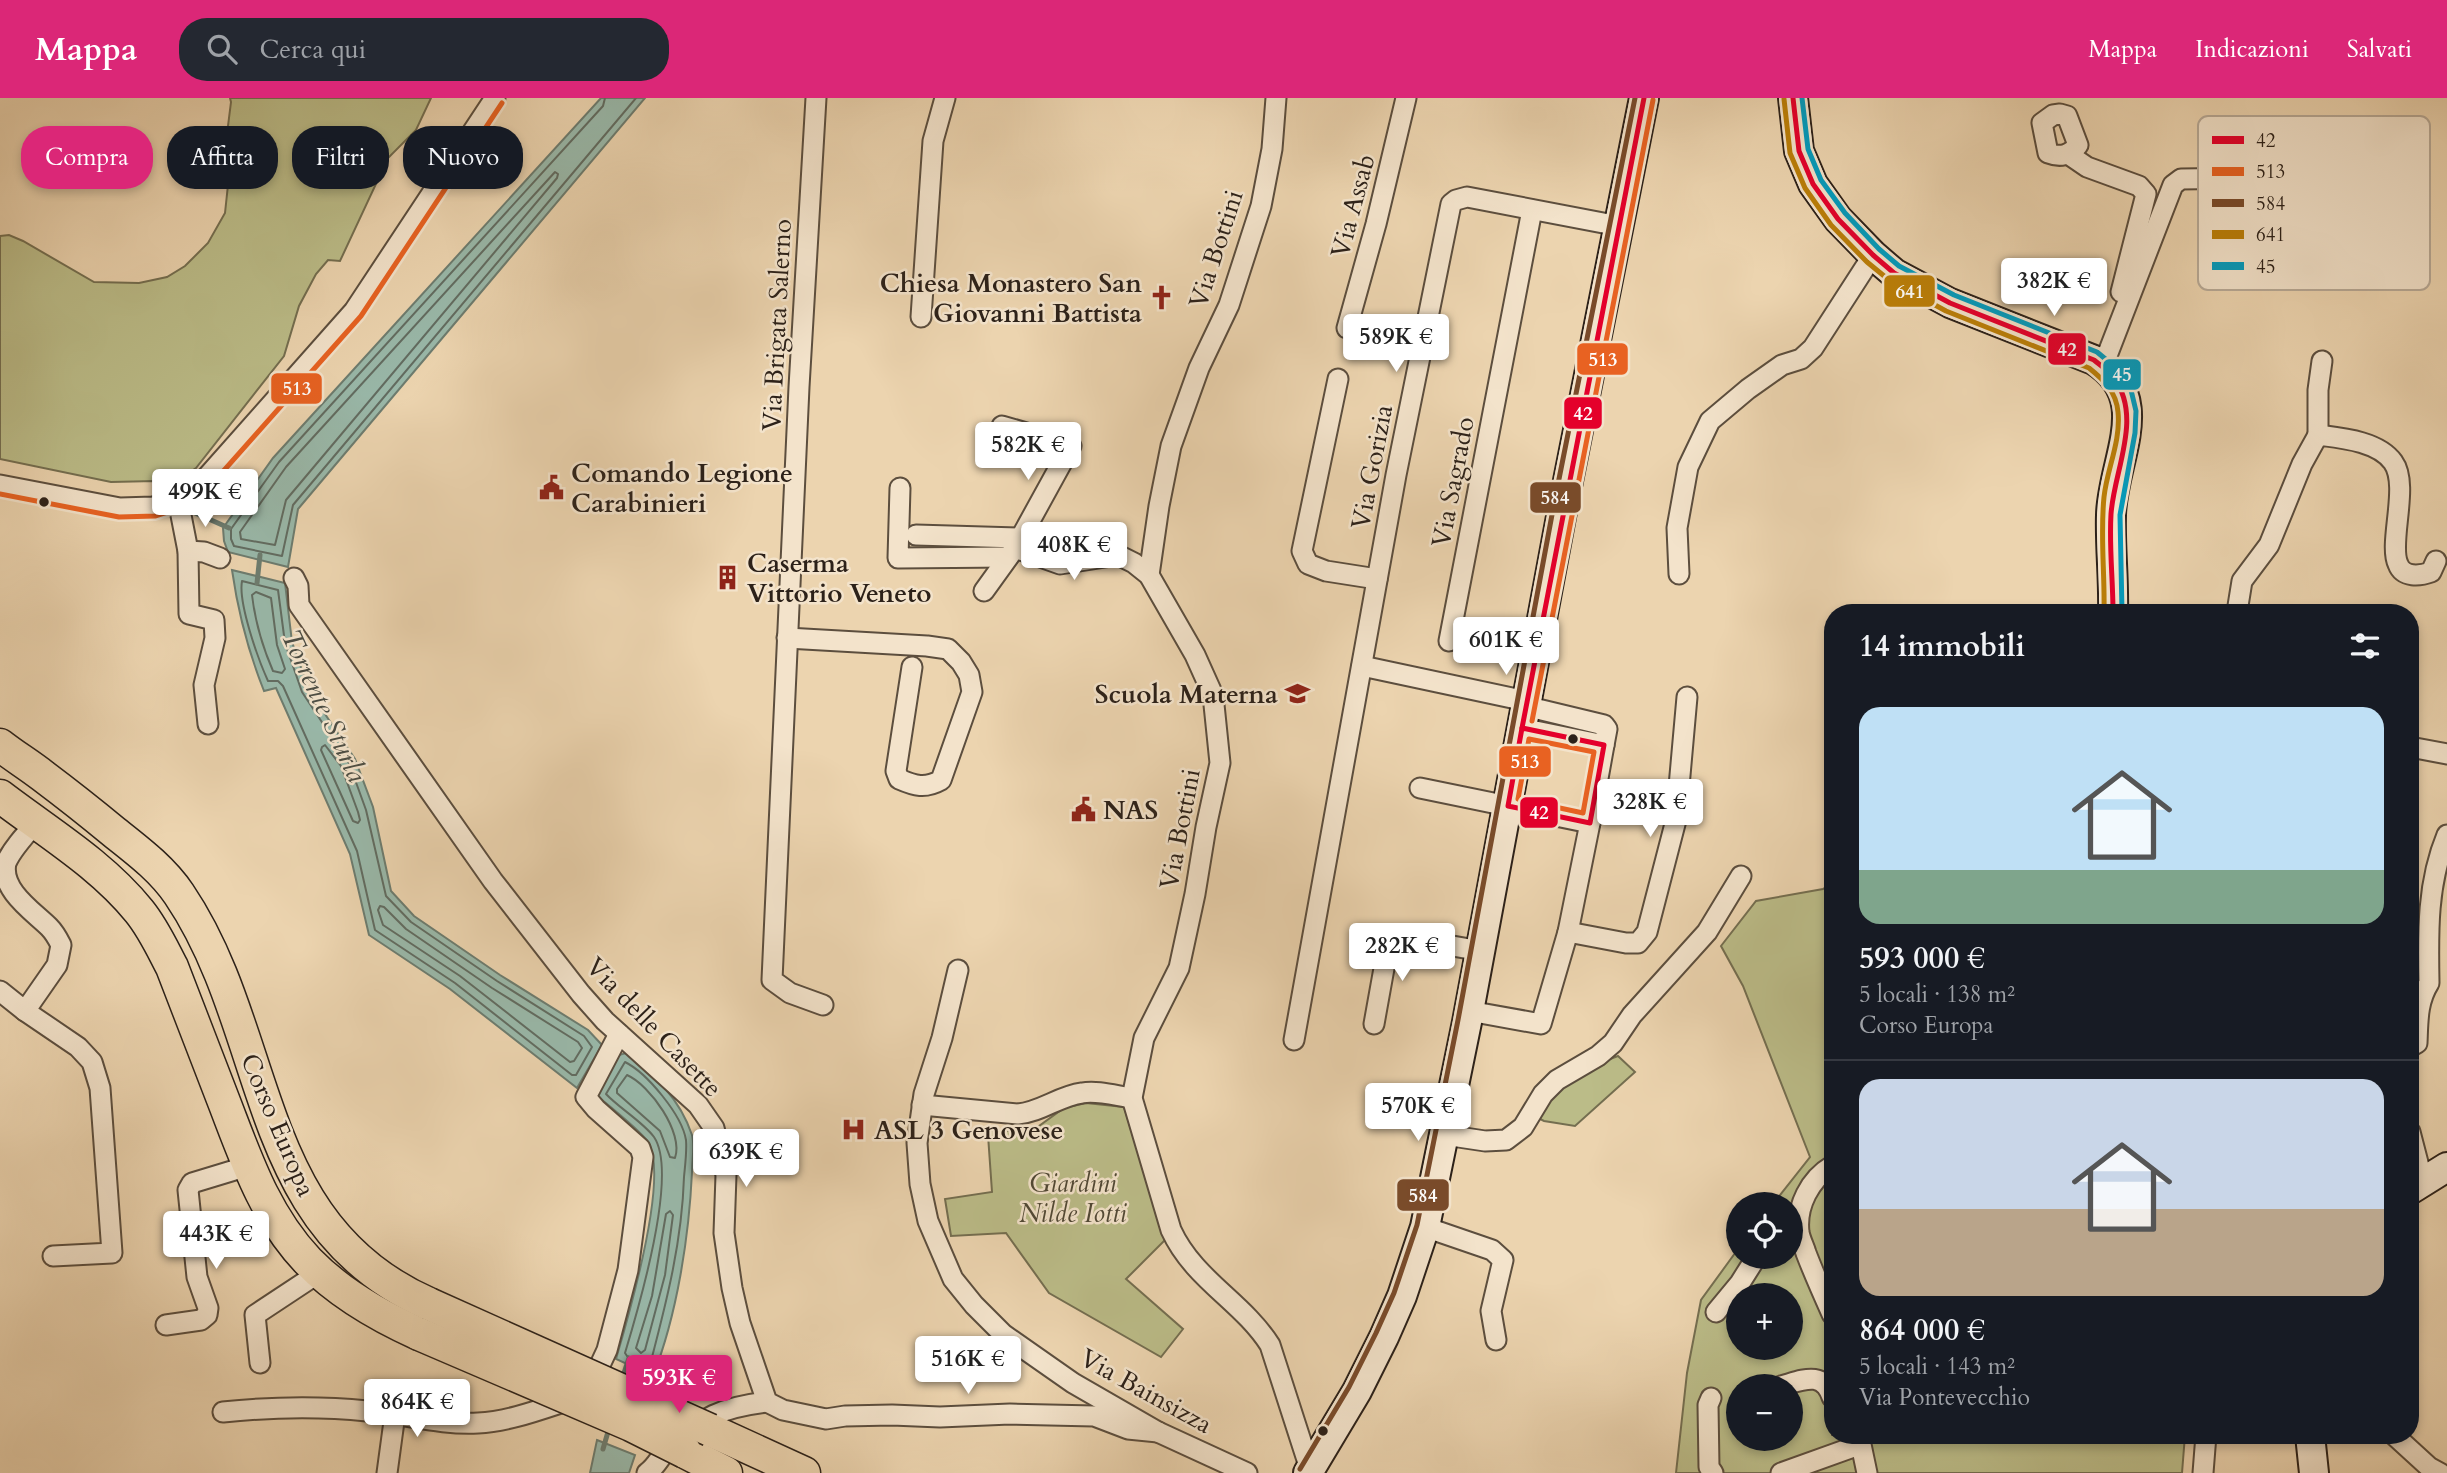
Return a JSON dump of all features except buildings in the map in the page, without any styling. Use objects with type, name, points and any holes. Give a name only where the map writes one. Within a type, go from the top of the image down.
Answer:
[{"type":"main road","points":[[1309,1471],[1357,1391],[1384,1337],[1402,1296],[1425,1227],[1445,1135],[1524,712],[1644,98]]},
{"type":"main road","points":[[1793,98],[1799,151],[1814,184],[1838,219],[1873,256],[1894,273],[1950,303],[2099,363],[2121,387],[2128,417],[2127,435],[2111,513],[2113,604]]},
{"type":"main road","name":"Corso Europa","points":[[0,745],[47,778],[143,855],[179,893],[212,950],[267,1113],[304,1195],[329,1229],[361,1262],[398,1288],[429,1304],[804,1473]]},
{"type":"main road","name":"Corso Europa","points":[[0,796],[101,871],[141,913],[172,967],[248,1166],[288,1237],[320,1272],[362,1304],[392,1322],[631,1425],[688,1462],[726,1473]]},
{"type":"main road","points":[[2419,1184],[2447,1167]]},
{"type":"main road","points":[[2311,1444],[2314,1473]]},
{"type":"street","points":[[0,485],[120,508],[180,506],[354,311],[495,98]]},
{"type":"street","name":"Via Brigata Salerno","points":[[816,98],[798,400],[772,981],[790,993],[823,1005]]},
{"type":"street","points":[[921,317],[933,141],[945,98]]},
{"type":"street","name":"Via Bottini","points":[[1149,575],[1171,446],[1199,368],[1229,305],[1261,206],[1272,149],[1276,98]]},
{"type":"street","name":"Via Assab","points":[[1347,328],[1382,201],[1406,98]]},
{"type":"street","points":[[2068,154],[2087,167],[2139,186],[2146,194],[2099,363]]},
{"type":"street","points":[[2099,363],[2173,185],[2181,178],[2198,178]]},
{"type":"street","name":"Via Gorizia","points":[[1294,1040],[1396,475],[1451,205],[1466,197],[1619,226]]},
{"type":"street","name":"Via Sagrado","points":[[1449,641],[1532,209]]},
{"type":"street","points":[[1679,574],[1677,528],[1688,467],[1710,421],[1748,389],[1782,365],[1801,359],[1812,348],[1873,256]]},
{"type":"street","points":[[2238,604],[2242,581],[2270,545],[2302,464],[2318,435],[2318,390],[2322,361]]},
{"type":"street","name":"Via Gorizia","points":[[1338,379],[1302,551],[1308,564],[1326,571],[1377,579]]},
{"type":"street","points":[[984,591],[1014,548],[1071,446],[1002,426]]},
{"type":"street","points":[[2318,435],[2342,438],[2369,446],[2386,455],[2395,464],[2400,512],[2396,553],[2398,565],[2403,572],[2419,577],[2431,572],[2436,561]]},
{"type":"street","name":"Via Bottini","points":[[900,488],[898,558],[1014,548]]},
{"type":"street","points":[[180,506],[188,551],[189,614],[214,620],[215,638],[204,685],[208,724]]},
{"type":"street","name":"Via Bottini","points":[[916,535],[1014,548],[1060,564],[1118,555],[1134,563],[1149,575],[1195,655],[1213,695],[1220,763],[1179,968],[1144,1038],[1132,1098],[1171,1230],[1178,1245],[1207,1280],[1270,1345],[1309,1471]]},
{"type":"street","points":[[188,551],[204,552],[220,558]]},
{"type":"street","name":"Via delle Casette","points":[[294,578],[298,586],[299,605],[501,892],[616,1039],[698,1105],[713,1128],[726,1175],[724,1233],[732,1288],[740,1324],[767,1402]]},
{"type":"street","points":[[787,638],[927,646],[948,649],[961,662],[969,675],[972,692],[941,780],[930,786],[915,786],[899,779],[895,771],[912,667]]},
{"type":"street","points":[[1362,666],[1524,712],[1604,724],[1607,729],[1568,932],[1541,1024],[1469,1011]]},
{"type":"street","points":[[1568,932],[1638,943],[1647,932],[1676,820],[1688,697]]},
{"type":"street","points":[[2419,749],[2447,754]]},
{"type":"street","points":[[1420,788],[1590,823]]},
{"type":"street","points":[[25,1011],[57,965],[61,945],[50,928],[14,895],[5,876],[6,864],[36,823]]},
{"type":"street","points":[[2419,1010],[2422,994],[2429,984],[2431,896],[2435,864],[2447,835]]},
{"type":"street","points":[[1445,1135],[1506,1140],[1523,1128],[1542,1094],[1557,1080],[1598,1056],[1613,1043],[1632,1015],[1707,932],[1741,876]]},
{"type":"street","points":[[1374,1024],[1390,935],[1480,951]]},
{"type":"street","name":"Via Bainsizza","points":[[958,970],[922,1105],[917,1143],[920,1184],[928,1221],[953,1279],[1003,1334],[1073,1384],[1158,1432],[1247,1473]]},
{"type":"street","points":[[0,992],[78,1047],[92,1062],[100,1088],[112,1253],[53,1256]]},
{"type":"street","points":[[223,1412],[306,1406],[479,1423],[525,1415],[586,1395],[607,1350],[628,1270],[643,1157],[640,1148],[586,1097],[616,1039]]},
{"type":"street","points":[[922,1105],[1018,1114],[1033,1112],[1052,1102],[1083,1092],[1132,1098]]},
{"type":"street","name":"Corso Europa","points":[[166,1325],[201,1320],[207,1315],[208,1308],[197,1277],[188,1190],[192,1183],[248,1166]]},
{"type":"street","points":[[1803,1204],[1810,1186],[1824,1171]]},
{"type":"street","points":[[1425,1227],[1492,1250],[1503,1260],[1491,1311],[1496,1340]]},
{"type":"street","points":[[1803,1250],[1824,1297]]},
{"type":"street","points":[[1716,1312],[1749,1269]]},
{"type":"street","points":[[260,1363],[255,1315],[320,1272]]},
{"type":"street","points":[[1803,1380],[1817,1379],[1824,1383]]},
{"type":"street","points":[[1711,1398],[1708,1405],[1709,1466],[1713,1473]]},
{"type":"street","points":[[653,1471],[668,1449],[716,1412],[767,1402],[783,1410],[826,1419],[892,1415],[1094,1416],[1128,1429],[1158,1432]]},
{"type":"street","points":[[387,1473],[395,1414]]},
{"type":"street","points":[[1780,1473],[1825,1459],[1836,1444]]},
{"type":"street","points":[[1860,1444],[1867,1473]]},
{"type":"street","points":[[2203,1473],[2205,1444]]},
{"type":"street","points":[[2404,1444],[2429,1467],[2440,1473]]},
{"type":"green space","points":[[230,98],[431,98],[418,126],[403,126],[403,143],[389,157],[389,126],[292,126],[292,189],[374,189],[340,261],[328,260],[316,274],[299,306],[284,356],[196,468],[176,481],[166,483],[111,482],[0,459],[0,236],[9,235],[23,241],[94,282],[139,283],[167,277],[185,266],[208,243],[225,213],[228,189],[278,189],[278,126],[228,126]]},
{"type":"green space","points":[[1824,888],[1824,1444],[2184,1444],[2182,1473],[1676,1473],[1687,1373],[1701,1300],[1726,1266],[1726,1269],[1803,1269],[1803,1192],[1782,1192],[1810,1157],[1743,986],[1721,946],[1756,901]]},
{"type":"green space","points":[[1618,1056],[1635,1072],[1575,1126],[1536,1117],[1571,1080]]},
{"type":"green space","name":"Giardini Nilde Iotti","points":[[1086,1103],[1124,1107],[1165,1240],[1126,1279],[1183,1329],[1161,1357],[1049,1293],[1006,1233],[951,1236],[945,1199],[992,1192],[988,1135],[990,1131],[1032,1131],[1064,1108]]},
{"type":"water","points":[[601,98],[645,98],[298,509],[288,567],[228,552],[223,528],[273,458],[518,189],[523,189],[523,184]]},
{"type":"water","points":[[232,570],[285,583],[292,642],[309,690],[355,759],[373,807],[391,891],[414,916],[500,975],[588,1030],[602,1045],[577,1088],[450,989],[369,935],[350,854],[276,688],[264,691],[258,676],[244,631]]},
{"type":"water","points":[[626,1053],[647,1070],[673,1099],[687,1122],[693,1143],[688,1223],[680,1276],[669,1328],[653,1376],[616,1359],[645,1248],[654,1185],[653,1160],[648,1142],[596,1095],[619,1055]]},
{"type":"water","points":[[597,1440],[635,1455],[629,1473],[590,1473]]},
{"type":"waterway","points":[[184,508],[229,528]]},
{"type":"waterway","name":"Torrente Sturla","points":[[257,583],[260,555]]},
{"type":"waterway","name":"Torrente Sturla","points":[[622,1379],[629,1358]]},
{"type":"waterway","name":"Torrente Sturla","points":[[603,1449],[610,1425]]},
{"type":"transit line","name":"584","points":[[1300,1469],[1349,1387],[1376,1333],[1394,1293],[1417,1225],[1554,504],[1635,98]]},
{"type":"transit line","name":"42","points":[[1522,728],[1644,98]]},
{"type":"transit line","name":"42","points":[[1793,98],[1799,151],[1813,184],[1838,219],[1873,255],[1894,273],[1950,303],[2094,360],[2114,378],[2122,394],[2127,427],[2111,514],[2113,604]]},
{"type":"transit line","name":"45","points":[[1802,98],[1808,149],[1821,180],[1845,213],[1879,249],[1899,266],[1954,295],[2097,352],[2120,371],[2131,390],[2136,411],[2135,433],[2120,515],[2122,604]]},
{"type":"transit line","name":"641","points":[[1784,99],[1790,153],[1805,188],[1831,225],[1867,262],[1889,280],[1946,311],[2089,368],[2112,392],[2117,405],[2118,423],[2104,497],[2104,604]]},
{"type":"transit line","name":"513","points":[[1532,721],[1653,100]]},
{"type":"transit line","name":"513","points":[[0,494],[119,517],[155,516],[195,503],[361,316],[502,103]]},
{"type":"transit line","name":"42","points":[[1522,728],[1604,745],[1590,823],[1508,806],[1522,728]]},
{"type":"transit line","name":"513","points":[[1529,739],[1594,752],[1583,813],[1518,799],[1529,739]]},
{"type":"place","name":"Chiesa Monastero San Giovanni Battista","points":[[1162,298]]},
{"type":"place","name":"Comando Legione Carabinieri","points":[[551,488]]},
{"type":"place","name":"Caserma Vittorio Veneto","points":[[727,578]]},
{"type":"place","name":"Scuola Materna","points":[[1298,694]]},
{"type":"place","name":"NAS","points":[[1083,810]]},
{"type":"place","name":"ASL 3 Genovese","points":[[854,1130]]}]
